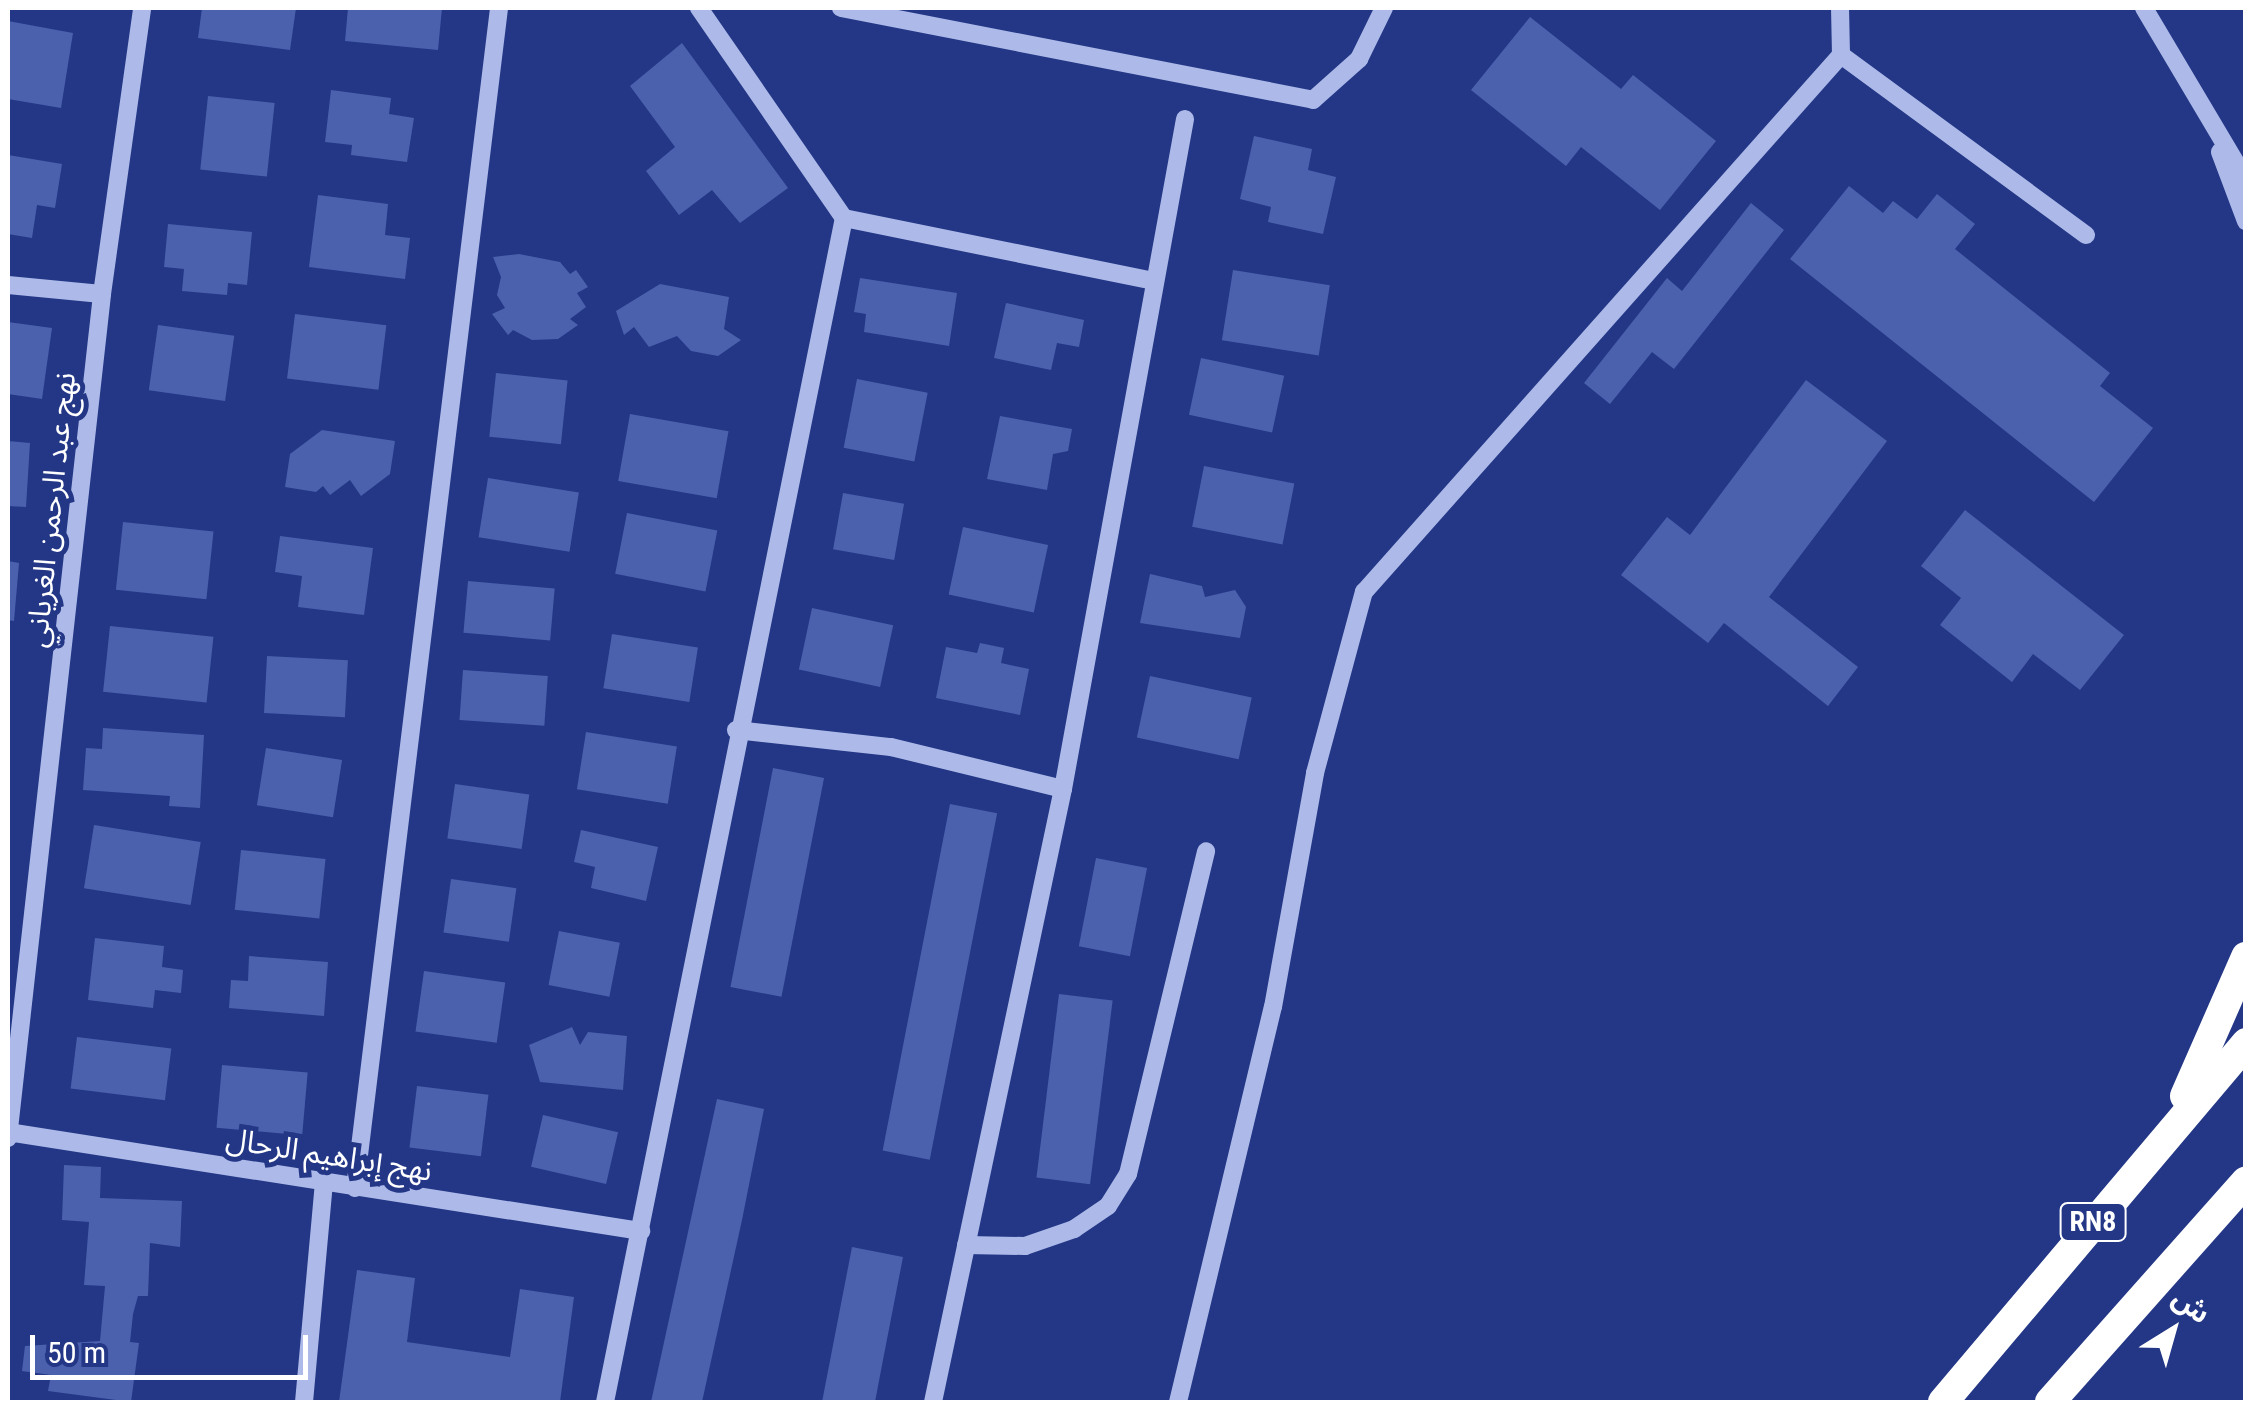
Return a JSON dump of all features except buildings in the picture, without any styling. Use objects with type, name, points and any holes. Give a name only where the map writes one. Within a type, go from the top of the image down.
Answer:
[{"type":"highway","points":[[2171,1128],[2246,957]]},
{"type":"highway","name":"RN8","points":[[1943,1402],[2246,1044]]},
{"type":"highway","points":[[2050,1402],[2246,1182]]},
{"type":"street","name":"نهج عبد الرحمن الغرياني","points":[[9,1134],[102,294],[142,8]]},
{"type":"street","points":[[355,1188],[499,8]]},
{"type":"street","points":[[699,8],[844,218],[1153,281]]},
{"type":"street","points":[[842,8],[1312,100],[1359,59],[1384,8]]},
{"type":"street","points":[[1178,1402],[1273,1007],[1316,773],[1364,592],[1841,55],[1840,8]]},
{"type":"street","points":[[2144,8],[2246,180]]},
{"type":"street","points":[[1841,55],[2086,235]]},
{"type":"street","points":[[2199,95],[2246,221]]},
{"type":"street","points":[[933,1402],[1063,789],[1185,120]]},
{"type":"street","points":[[606,1402],[736,730],[844,218]]},
{"type":"street","points":[[8,285],[102,294]]},
{"type":"street","points":[[736,730],[892,748],[1063,789]]},
{"type":"street","points":[[966,1245],[1026,1246],[1074,1229],[1108,1206],[1128,1174],[1206,852]]},
{"type":"street","name":"نهج إبراهيم الرحال","points":[[9,1134],[641,1231]]},
{"type":"street","points":[[304,1402],[324,1181]]}]
